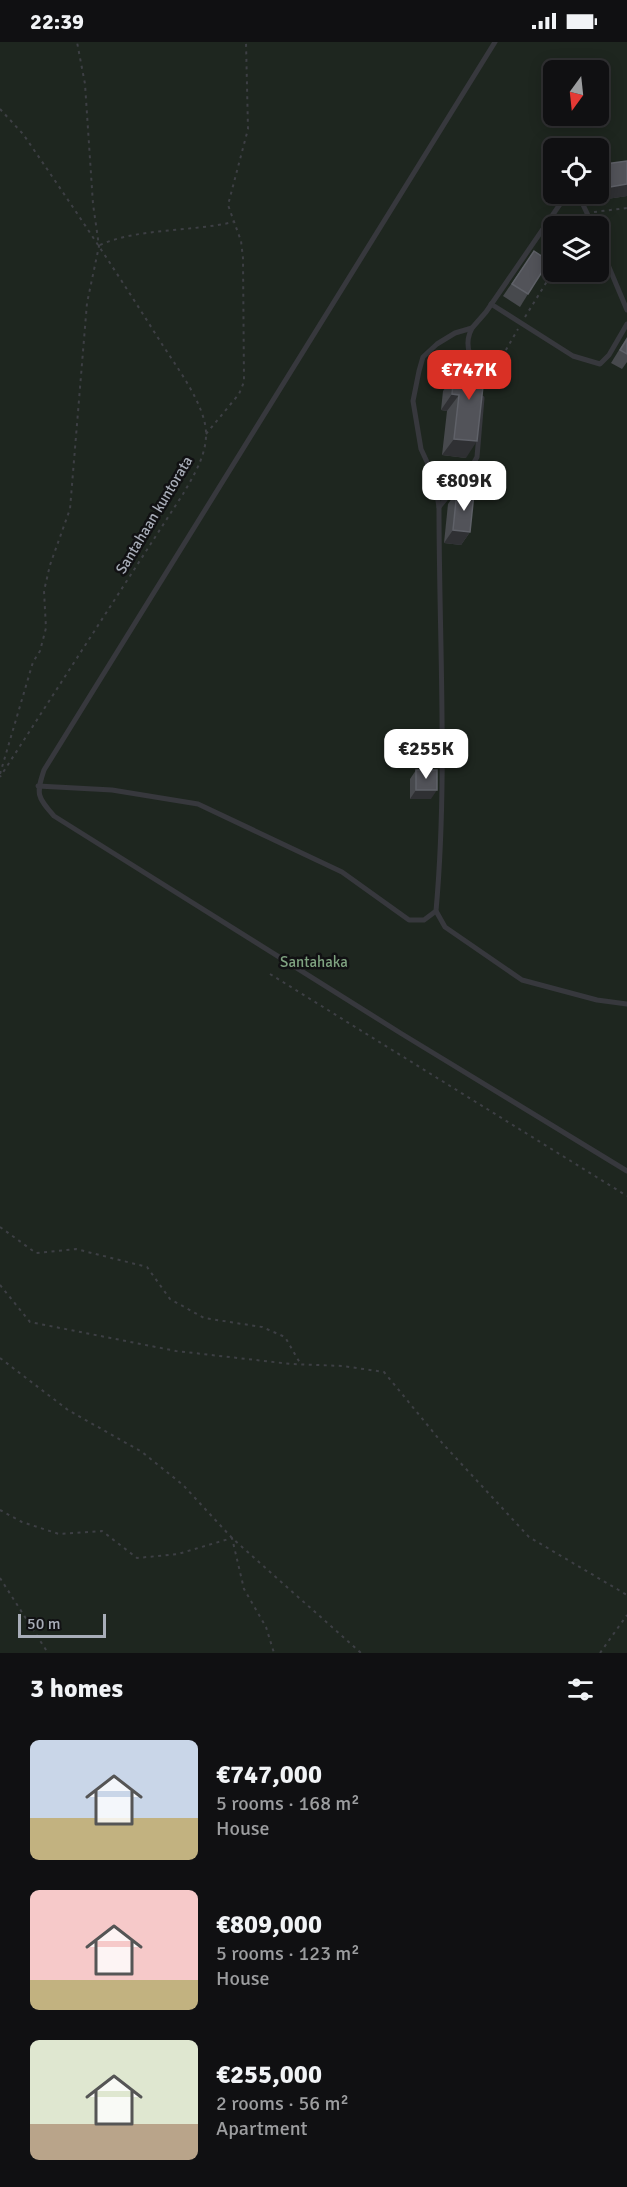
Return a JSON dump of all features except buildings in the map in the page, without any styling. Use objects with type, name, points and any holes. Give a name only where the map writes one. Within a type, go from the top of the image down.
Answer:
[{"type":"lane","points":[[495,42],[44,770],[38,786],[39,800],[54,816],[402,1034],[627,1170]]},
{"type":"lane","points":[[479,378],[469,354],[466,339],[560,204]]},
{"type":"lane","points":[[582,204],[587,216]]},
{"type":"lane","points":[[609,267],[627,310]]},
{"type":"lane","points":[[491,304],[573,356],[600,364],[609,355],[627,324]]},
{"type":"lane","points":[[472,328],[455,333],[437,344],[423,357],[413,401],[421,449],[434,477],[439,507],[442,705],[439,872],[436,911],[445,927],[522,980],[597,1000],[627,1004]]},
{"type":"lane","points":[[439,507],[471,468],[477,457],[482,390]]},
{"type":"lane","points":[[38,786],[112,790],[198,804],[342,872],[409,920],[424,920],[436,911]]},
{"type":"path","points":[[0,775],[33,662],[40,651],[46,628],[44,591],[50,565],[70,509],[87,303],[99,246],[93,204],[85,84],[77,42]]},
{"type":"path","points":[[206,434],[239,394],[244,382],[243,258],[241,241],[228,205],[248,129],[246,42]]},
{"type":"path","points":[[0,109],[23,134],[99,246],[188,386],[203,419],[206,434]]},
{"type":"path","points":[[587,216],[589,213],[627,208]]},
{"type":"path","points":[[99,246],[117,237],[181,232],[233,222]]},
{"type":"path","name":"Santahaan kuntorata","points":[[0,775],[183,494],[202,455],[206,434]]},
{"type":"path","points":[[270,974],[627,1196]]},
{"type":"path","points":[[0,1227],[36,1253],[76,1249],[147,1267],[170,1299],[204,1318],[262,1327],[285,1337],[300,1363]]},
{"type":"path","points":[[0,1285],[30,1322],[176,1351],[343,1366],[384,1372],[443,1444],[529,1537],[627,1595]]},
{"type":"path","points":[[0,1358],[68,1410],[142,1452],[183,1485],[232,1538],[362,1653]]},
{"type":"path","points":[[0,1510],[22,1522],[59,1534],[102,1531],[137,1558],[178,1554],[232,1538]]},
{"type":"path","points":[[232,1538],[244,1589],[266,1627],[274,1653]]},
{"type":"path","points":[[0,1578],[48,1653]]},
{"type":"path","points":[[600,1653],[627,1615]]},
{"type":"green space","name":"Santahaka","points":[[0,42],[627,42],[627,1653],[0,1653]]}]
